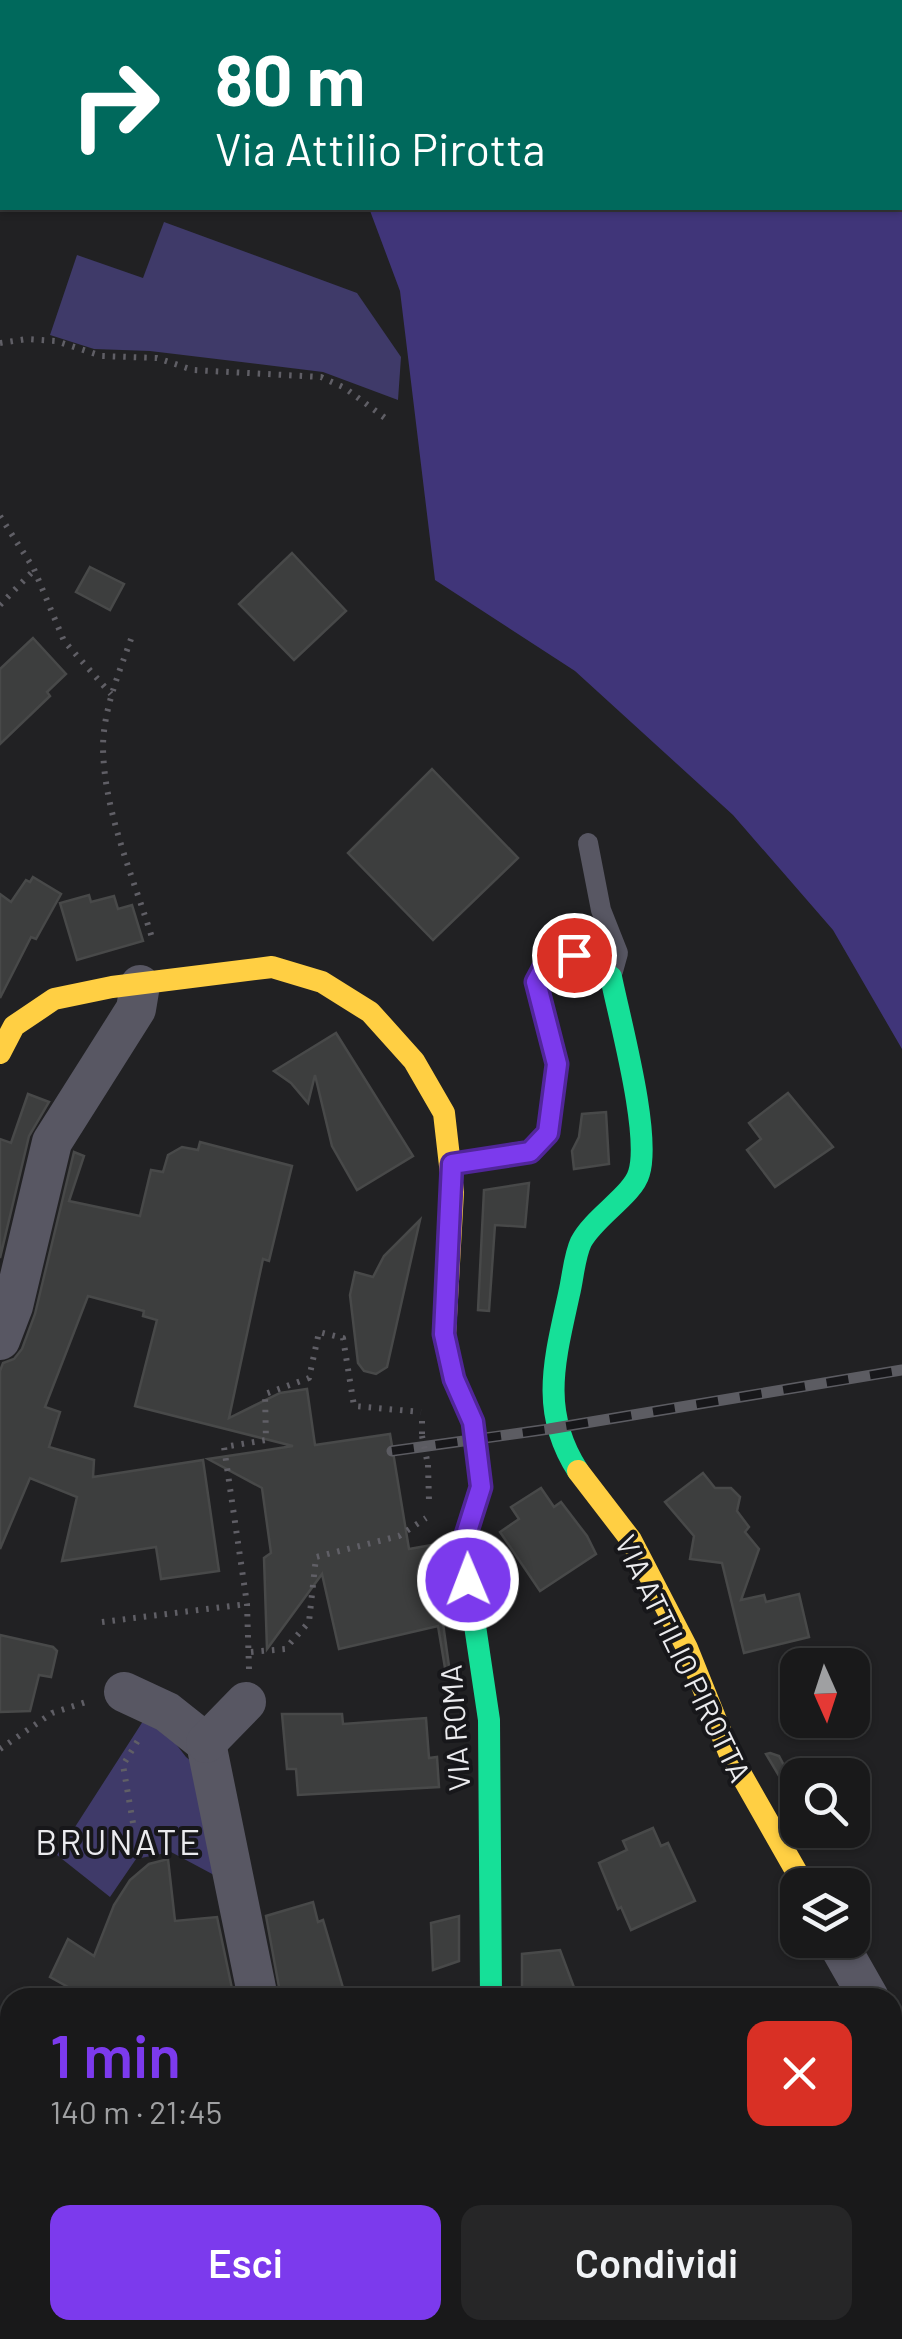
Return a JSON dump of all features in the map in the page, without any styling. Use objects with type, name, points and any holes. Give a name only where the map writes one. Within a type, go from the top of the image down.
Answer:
[{"type":"street","points":[[452,1164],[530,1152],[548,1133],[557,1064],[536,982],[549,958],[574,955],[611,977]]},
{"type":"street","name":"VIA ROMA","points":[[0,1052],[14,1026],[54,999],[272,967],[322,982],[370,1012],[414,1061],[444,1113],[452,1164],[444,1334],[454,1379],[473,1422],[481,1487],[463,1544],[489,1720],[491,1988]]},
{"type":"street","name":"VIA ATTILIO PIROTTA","points":[[611,977],[636,1100],[642,1152],[639,1176],[601,1214],[580,1244],[554,1359],[550,1390],[554,1413],[573,1463],[631,1540],[686,1648],[730,1755],[794,1868]]},
{"type":"street","points":[[0,1340],[13,1306],[52,1142],[153,983]]},
{"type":"street","points":[[124,1692],[167,1712],[206,1743],[256,1988]]},
{"type":"street","points":[[206,1743],[246,1702]]},
{"type":"street","points":[[846,1958],[862,1988]]},
{"type":"lane","points":[[588,843],[601,910],[618,953],[611,977]]},
{"type":"path","points":[[0,343],[27,338],[56,340],[102,356],[157,358],[193,370],[321,378],[345,388],[390,421]]},
{"type":"path","points":[[0,516],[34,570],[64,641],[111,694]]},
{"type":"path","points":[[0,605],[34,570]]},
{"type":"path","points":[[131,640],[111,694],[103,743],[107,793],[153,983]]},
{"type":"path","points":[[246,1702],[251,1652],[247,1604],[224,1447],[266,1440],[266,1394],[309,1378],[319,1332],[342,1338],[354,1406],[422,1412]]},
{"type":"path","points":[[422,1436],[430,1507]]},
{"type":"path","points":[[251,1652],[285,1649],[309,1622],[316,1557],[399,1536],[426,1518],[440,1490]]},
{"type":"path","points":[[102,1622],[247,1604]]},
{"type":"path","points":[[0,1749],[52,1714],[124,1692]]},
{"type":"path","points":[[133,1822],[123,1765],[142,1735],[153,1746]]},
{"type":"shaded area","points":[[370,210],[902,210],[902,1049],[833,930],[733,815],[575,671],[435,580],[400,291]]},
{"type":"shaded area","points":[[164,222],[357,293],[401,357],[398,400],[323,372],[150,351],[94,349],[50,335],[77,255],[143,278]]},
{"type":"shaded area","points":[[145,1718],[169,1735],[203,1771],[229,1883],[171,1852],[136,1859],[110,1897],[57,1855]]},
{"type":"building","points":[[292,553],[346,611],[294,660],[239,604]]},
{"type":"building","points":[[90,567],[124,584],[110,610],[76,592]]},
{"type":"building","points":[[33,638],[66,674],[47,692],[50,696],[0,744],[0,669]]},
{"type":"building","points":[[432,769],[518,858],[433,940],[348,853]]},
{"type":"building","points":[[33,877],[61,894],[36,939],[31,937],[0,998],[0,894],[11,902],[26,880],[30,882]]},
{"type":"building","points":[[89,895],[91,902],[114,896],[118,909],[132,905],[143,941],[77,960],[60,903]]},
{"type":"building","points":[[336,1033],[413,1156],[357,1190],[332,1146],[315,1075],[308,1103],[274,1071]]},
{"type":"building","points":[[788,1093],[833,1147],[775,1187],[747,1150],[761,1139],[749,1123]]},
{"type":"building","points":[[28,1094],[49,1102],[29,1136],[0,1258],[0,1139],[11,1143]]},
{"type":"building","points":[[606,1112],[609,1164],[574,1169],[572,1151],[579,1137],[582,1114]]},
{"type":"building","points":[[200,1142],[292,1166],[269,1261],[263,1259],[229,1418],[280,1393],[307,1389],[315,1445],[390,1434],[409,1549],[432,1545],[450,1673],[446,1674],[438,1626],[339,1649],[322,1574],[267,1649],[264,1558],[271,1553],[262,1488],[208,1459],[293,1446],[135,1406],[157,1320],[143,1316],[144,1311],[88,1296],[45,1407],[60,1412],[49,1447],[94,1460],[93,1477],[203,1460],[219,1571],[161,1579],[156,1547],[62,1561],[77,1497],[30,1478],[0,1549],[0,1371],[3,1363],[14,1359],[22,1349],[35,1314],[74,1152],[84,1156],[69,1201],[140,1216],[151,1170],[163,1172],[168,1155],[182,1147],[198,1150]]},
{"type":"building","points":[[529,1183],[525,1227],[495,1225],[489,1311],[478,1310],[484,1190]]},
{"type":"building","points":[[420,1220],[387,1367],[376,1374],[364,1371],[358,1363],[350,1295],[355,1272],[373,1277],[384,1256]]},
{"type":"building","points":[[703,1473],[715,1488],[731,1488],[740,1497],[737,1511],[749,1527],[745,1532],[759,1549],[741,1600],[764,1595],[766,1602],[799,1594],[809,1637],[744,1653],[722,1563],[690,1559],[694,1536],[665,1502]]},
{"type":"building","points":[[541,1488],[554,1507],[561,1502],[596,1554],[540,1591],[500,1532],[519,1519],[511,1507]]},
{"type":"building","points":[[0,1635],[57,1651],[51,1677],[39,1675],[30,1711],[0,1712]]},
{"type":"building","points":[[282,1714],[342,1714],[343,1724],[426,1718],[429,1758],[437,1757],[439,1787],[298,1795],[296,1769],[287,1769]]},
{"type":"building","points":[[766,1754],[779,1756],[780,1777]]},
{"type":"building","points":[[653,1828],[661,1846],[668,1843],[695,1901],[631,1930],[599,1863],[627,1850],[623,1841]]},
{"type":"building","points":[[168,1859],[175,1921],[217,1917],[232,1988],[70,1988],[50,1977],[68,1939],[94,1956],[114,1905],[130,1880],[149,1864]]},
{"type":"building","points":[[313,1902],[318,1922],[323,1920],[343,1988],[279,1988],[266,1916]]},
{"type":"building","points":[[459,1916],[459,1961],[433,1970],[431,1923]]},
{"type":"building","points":[[560,1950],[574,1988],[522,1988],[522,1954]]},
{"type":"railway","points":[[392,1451],[902,1370]]},
{"type":"traffic: fast","points":[[452,1164],[530,1151],[548,1133],[557,1065],[536,982],[549,958],[574,955],[611,977],[638,1105],[642,1155],[635,1181],[587,1233],[575,1261],[555,1363],[554,1406],[566,1449],[578,1471]]},
{"type":"traffic: fast","points":[[473,1422],[476,1449]]},
{"type":"traffic: fast","points":[[476,1449],[481,1487],[463,1545],[489,1720],[491,1988]]},
{"type":"traffic: slow","points":[[0,1053],[14,1026],[54,999],[112,987],[272,967],[322,982],[370,1012],[414,1061],[444,1113],[453,1192],[445,1335],[454,1379],[473,1422]]},
{"type":"traffic: slow","points":[[578,1471],[631,1540],[687,1648],[730,1755],[794,1868]]},
{"type":"district","name":"BRUNATE","points":[[119,1841]]},
{"type":"route","points":[[468,1580],[463,1544],[481,1487],[473,1422],[454,1379],[444,1334],[452,1164],[530,1152],[548,1133],[557,1064],[536,982],[549,958],[574,955]]}]
